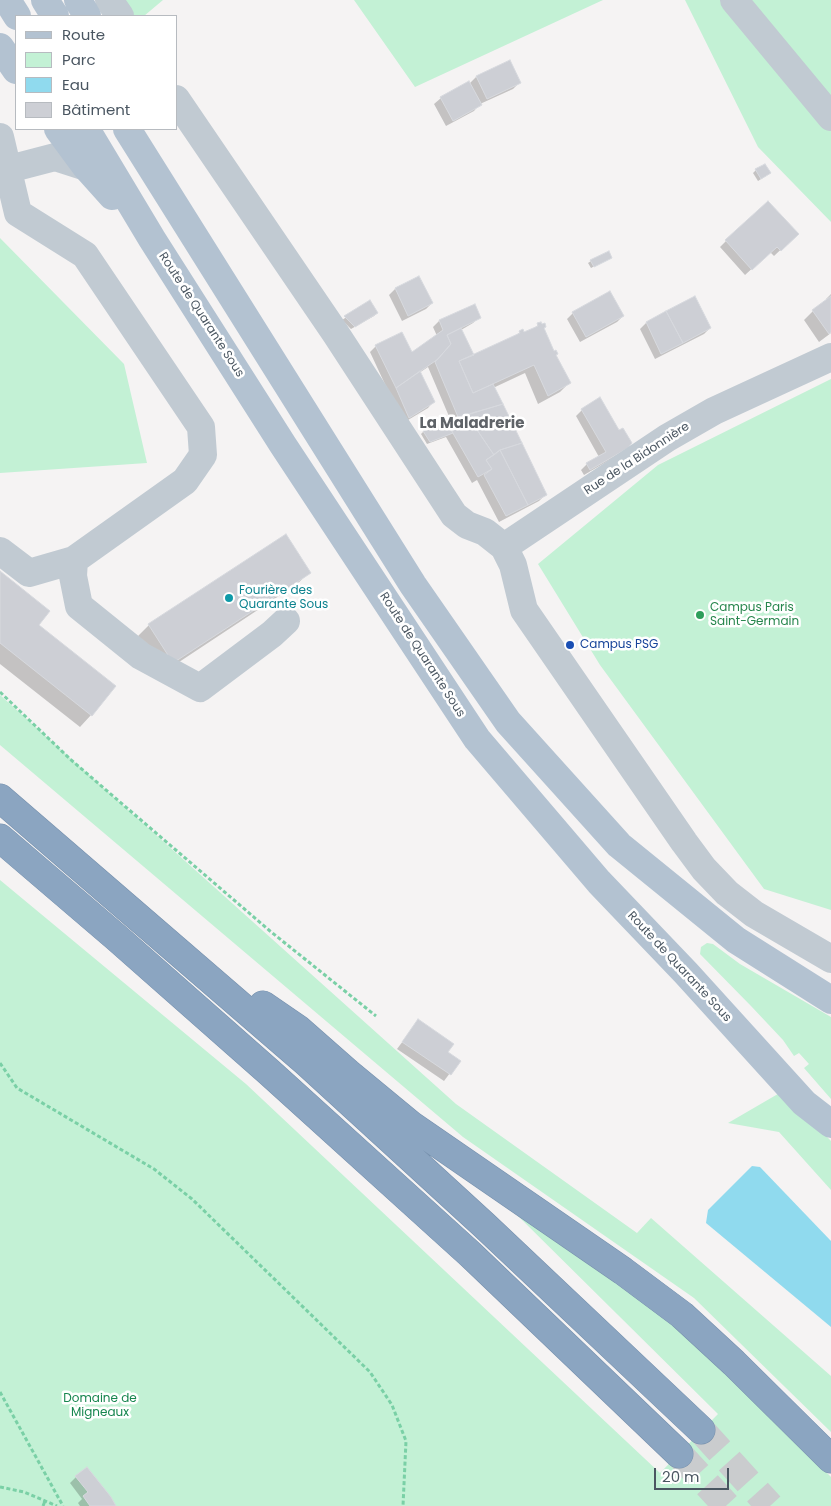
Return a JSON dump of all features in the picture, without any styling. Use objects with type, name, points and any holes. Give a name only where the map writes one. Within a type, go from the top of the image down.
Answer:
[{"type":"highway","points":[[0,798],[307,1063],[477,1218],[700,1430]]},
{"type":"highway","points":[[0,838],[117,938],[370,1163],[470,1254],[679,1454]]},
{"type":"highway","points":[[143,920],[298,1030],[348,1074],[411,1125],[622,1271],[682,1315],[831,1458]]},
{"type":"main road","points":[[7,0],[16,15]]},
{"type":"main road","points":[[45,0],[54,15]]},
{"type":"main road","points":[[78,0],[87,15]]},
{"type":"main road","points":[[0,47],[15,69]]},
{"type":"main road","points":[[59,130],[86,167],[152,239]]},
{"type":"main road","name":"Route de Quarante Sous","points":[[87,130],[152,239],[283,445],[477,739],[599,882],[686,973],[804,1102],[831,1124]]},
{"type":"main road","points":[[128,130],[407,576],[508,722],[619,845],[736,940],[831,1000]]},
{"type":"main road","points":[[137,130],[148,162]]},
{"type":"street","points":[[109,0],[119,15]]},
{"type":"street","points":[[734,0],[831,117]]},
{"type":"street","points":[[178,102],[336,334],[454,515],[467,525],[484,532],[504,547],[512,565],[524,610],[704,869],[727,892],[754,914],[831,959]]},
{"type":"street","points":[[0,137],[18,213],[85,255],[200,427],[203,455],[185,481],[74,560],[29,573],[0,551]]},
{"type":"street","points":[[9,169],[55,157],[86,167]]},
{"type":"street","name":"Rue de la Bidonnière","points":[[504,547],[667,438],[714,411],[831,357]]},
{"type":"street","points":[[74,560],[73,576],[79,606],[141,656],[200,688],[272,634],[286,620]]},
{"type":"path","points":[[0,692],[92,778],[270,931],[376,1016]]},
{"type":"path","points":[[0,1063],[17,1088],[154,1169],[192,1199],[370,1372],[392,1405],[406,1441],[403,1506]]},
{"type":"path","points":[[0,1392],[62,1506]]},
{"type":"path","points":[[0,1487],[24,1492],[57,1506]]},
{"type":"path","points":[[43,1506],[45,1501]]},
{"type":"green space","points":[[123,0],[163,0],[145,15],[132,15]]},
{"type":"green space","points":[[354,0],[603,0],[415,87]]},
{"type":"green space","points":[[685,0],[831,0],[831,222],[758,147]]},
{"type":"green space","points":[[0,238],[124,364],[147,463],[0,473]]},
{"type":"green space","name":"Campus Paris Saint-Germain","points":[[831,379],[831,910],[764,889],[600,665],[538,564],[658,465]]},
{"type":"green space","points":[[0,695],[456,1104],[637,1233],[651,1218],[831,1376],[831,1432],[694,1298],[463,1137],[0,745]]},
{"type":"green space","name":"Domaine de Migneaux","points":[[0,880],[246,1084],[660,1473],[718,1414],[516,1214],[632,1292],[683,1332],[744,1388],[831,1477],[831,1506],[0,1506]]},
{"type":"green space","points":[[707,943],[713,944],[740,964],[831,1017],[831,1099],[804,1068],[809,1064],[799,1053],[794,1056],[783,1040],[700,954],[701,947]]},
{"type":"green space","points":[[783,1091],[831,1141],[831,1190],[779,1132],[728,1123]]},
{"type":"water","points":[[752,1166],[760,1167],[831,1241],[831,1327],[706,1223],[708,1210]]},
{"type":"building","points":[[510,60],[521,83],[487,99],[476,76]]},
{"type":"building","points":[[469,81],[482,105],[453,121],[440,97]]},
{"type":"building","points":[[765,164],[771,173],[761,179],[755,169]]},
{"type":"building","points":[[768,201],[799,234],[781,251],[777,247],[752,270],[725,240]]},
{"type":"building","points":[[609,251],[612,258],[594,267],[590,260]]},
{"type":"building","points":[[419,276],[433,303],[408,316],[395,288]]},
{"type":"building","points":[[610,291],[624,316],[586,337],[572,312]]},
{"type":"building","points":[[695,296],[711,328],[683,343],[666,311]]},
{"type":"building","points":[[831,296],[831,332],[829,334],[812,310]]},
{"type":"building","points":[[370,300],[378,313],[355,327],[344,316]]},
{"type":"building","points":[[475,304],[481,318],[447,335],[451,344],[438,359],[396,388],[375,345],[402,332],[412,352],[443,330],[439,320]]},
{"type":"building","points":[[666,311],[683,343],[661,354],[646,322]]},
{"type":"building","points":[[541,322],[542,324],[545,323],[546,327],[544,328],[571,383],[548,396],[534,365],[473,393],[459,361],[520,333],[519,331],[523,329],[524,332],[538,326],[537,323]]},
{"type":"building","points":[[461,328],[474,355],[459,361],[473,393],[493,384],[503,404],[458,417],[435,362],[451,344],[447,335]]},
{"type":"building","points":[[420,371],[435,402],[409,418],[396,388]]},
{"type":"building","points":[[600,397],[619,430],[623,428],[632,443],[628,448],[590,470],[586,463],[606,452],[581,409]]},
{"type":"building","points":[[503,404],[522,443],[500,450],[494,455],[467,415]]},
{"type":"building","points":[[467,415],[494,455],[486,460],[492,469],[478,477],[446,421]]},
{"type":"building","points":[[446,421],[453,433],[430,442],[423,431]]},
{"type":"building","points":[[522,443],[547,495],[528,505],[500,450]]},
{"type":"building","points":[[500,450],[528,505],[506,516],[484,475],[492,469],[486,460]]},
{"type":"building","name":"Fourière des Quarante Sous","points":[[286,534],[311,573],[173,663],[148,624]]},
{"type":"building","points":[[0,571],[50,611],[39,625],[116,686],[92,716],[0,643]]},
{"type":"building","points":[[418,1019],[454,1044],[448,1052],[461,1061],[451,1075],[402,1042]]},
{"type":"building","points":[[87,1467],[116,1506],[90,1506],[83,1496],[88,1492],[75,1476]]},
{"type":"tunnel","points":[[701,1430],[770,1506]]},
{"type":"tunnel","points":[[679,1454],[727,1506]]},
{"type":"place","name":"Fourière des Quarante Sous","points":[[229,598]]},
{"type":"place","name":"Campus Paris Saint-Germain","points":[[700,615]]},
{"type":"place","name":"Campus PSG","points":[[570,645]]},
{"type":"district","name":"La Maladrerie","points":[[472,424]]}]
